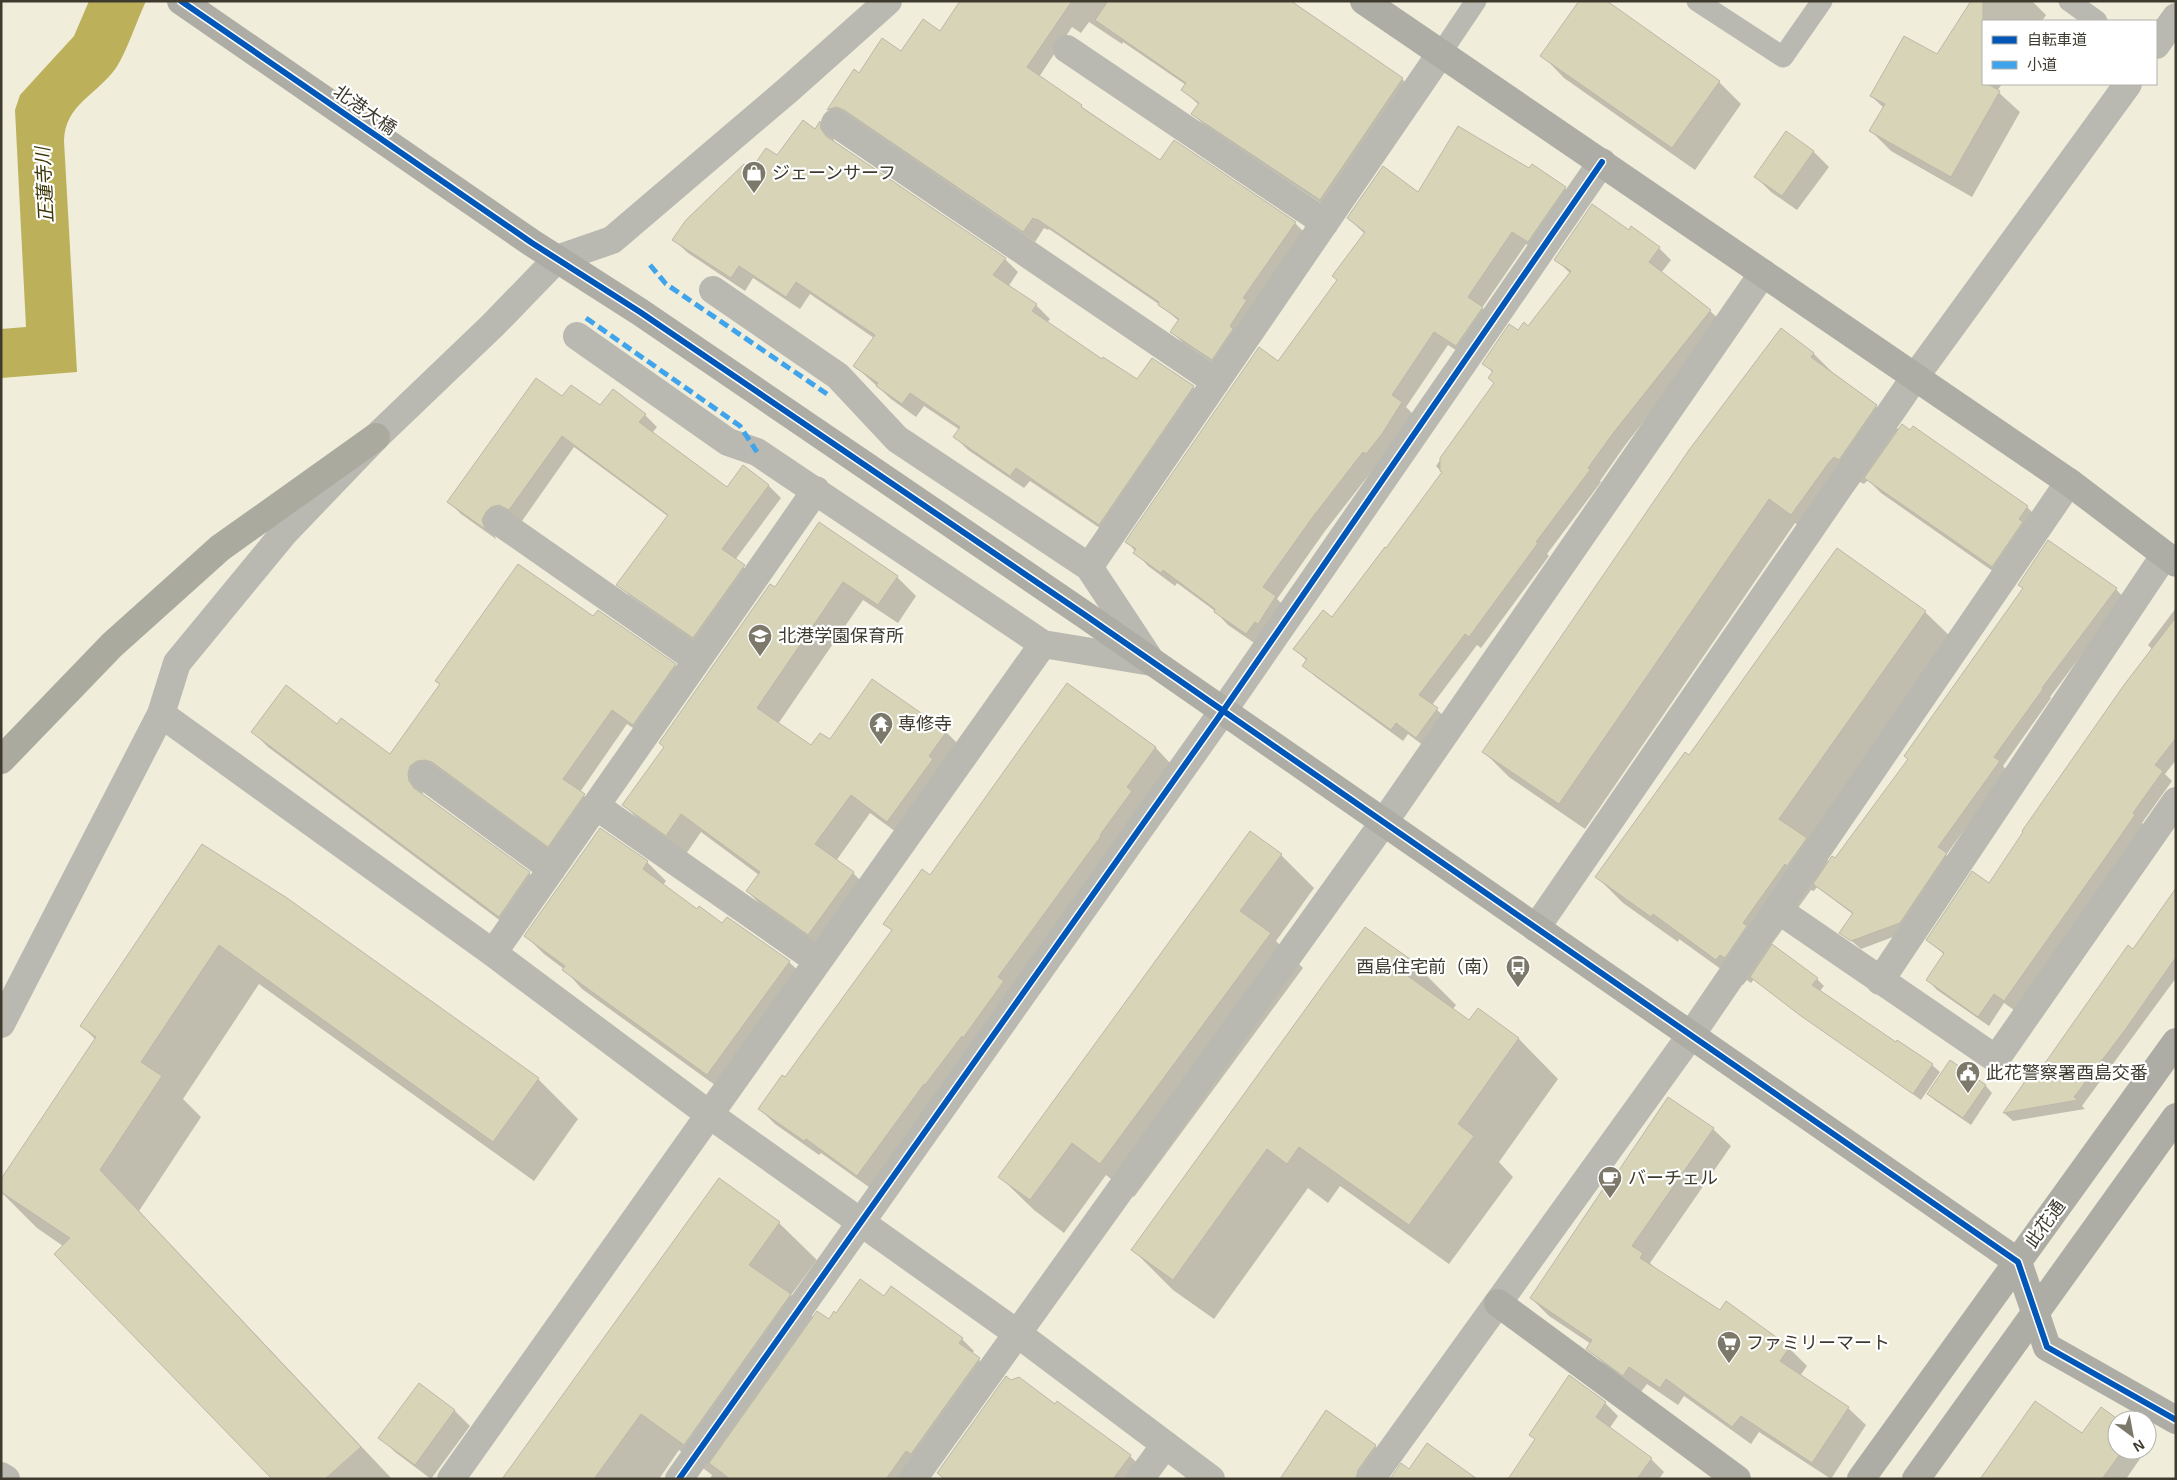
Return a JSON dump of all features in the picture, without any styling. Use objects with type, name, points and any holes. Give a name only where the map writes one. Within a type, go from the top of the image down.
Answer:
[{"type":"highway","points":[[1,760],[112,645],[220,548],[376,437]]},
{"type":"street","name":"北港大橋","points":[[181,1],[532,243],[640,312],[1152,662],[2018,1262]]},
{"type":"street","points":[[1,1024],[161,714],[177,663],[284,533],[376,437],[505,313],[557,259],[612,240],[788,90],[888,1]]},
{"type":"street","points":[[1364,1],[2069,482],[2170,560],[1880,981]]},
{"type":"street","points":[[2157,44],[2176,18]]},
{"type":"street","points":[[1067,49],[1325,223]]},
{"type":"street","points":[[1089,567],[1441,53]]},
{"type":"street","points":[[1536,928],[1915,377],[2127,85]]},
{"type":"street","points":[[835,122],[1216,382]]},
{"type":"street","points":[[679,1479],[1222,711],[1602,162]]},
{"type":"street","points":[[913,1479],[1384,822],[1763,273]]},
{"type":"street","points":[[714,290],[838,376],[897,438],[1089,567],[1152,662]]},
{"type":"street","points":[[576,336],[728,442],[757,452],[1043,644],[1152,662]]},
{"type":"street","points":[[1371,1479],[1691,1035],[2069,482]]},
{"type":"street","points":[[492,953],[816,490]]},
{"type":"street","points":[[498,521],[697,660]]},
{"type":"street","points":[[451,1479],[1043,644]]},
{"type":"street","points":[[161,714],[492,953],[710,1115],[1018,1334],[1211,1479]]},
{"type":"street","points":[[423,775],[552,869]]},
{"type":"street","points":[[1777,909],[1996,1059],[2176,801]]},
{"type":"street","points":[[596,806],[818,961]]},
{"type":"street","name":"此花通","points":[[1861,1479],[2176,1042]]},
{"type":"street","points":[[1916,1479],[2176,1117]]},
{"type":"street","points":[[2018,1262],[2047,1348],[2176,1420]]},
{"type":"street","points":[[1498,1303],[1738,1479]]},
{"type":"street","points":[[1140,1479],[1165,1445]]},
{"type":"street","points":[[1,1476],[6,1479]]},
{"type":"lane","points":[[1441,53],[1476,1]]},
{"type":"lane","points":[[1697,1],[1782,58],[1822,1]]},
{"type":"lane","points":[[2069,1],[2097,20]]},
{"type":"water","name":"正蓮寺川","points":[[89,1],[146,1],[116,68],[76,109],[66,128],[64,141],[77,372],[1,378],[1,329],[26,327],[15,110],[20,95],[74,36]]},
{"type":"building","points":[[960,1],[1072,1],[1027,67],[1082,105],[1081,107],[1160,160],[1174,140],[1296,222],[1243,298],[1247,300],[1230,326],[1233,329],[1212,360],[1170,332],[1179,319],[1158,305],[1159,302],[1037,219],[1033,218],[1023,232],[844,110],[836,107],[827,110],[854,69],[859,73],[882,38],[901,51],[923,19],[940,31]]},
{"type":"building","points":[[1108,1],[1291,1],[1403,78],[1320,200],[1191,114],[1199,103],[1181,90],[1186,83],[1095,20]]},
{"type":"building","points":[[1579,1],[1607,1],[1720,81],[1672,148],[1540,56]]},
{"type":"building","points":[[1971,1],[1983,1],[1982,85],[1990,85],[2000,91],[1951,177],[1869,131],[1885,104],[1870,96],[1904,36],[1937,54]]},
{"type":"building","points":[[803,120],[815,129],[820,121],[821,129],[826,136],[1006,258],[993,275],[1037,304],[1032,311],[1102,359],[1103,357],[1137,379],[1152,358],[1194,386],[1099,525],[1016,468],[1010,476],[953,437],[960,427],[910,393],[902,404],[876,386],[878,383],[853,366],[875,335],[796,282],[786,297],[739,266],[731,278],[672,240],[686,220],[744,164],[750,171],[766,148],[777,155]]},
{"type":"building","points":[[1458,126],[1529,168],[1532,164],[1566,187],[1528,242],[1512,232],[1468,297],[1483,307],[1456,346],[1434,332],[1392,395],[1402,402],[1382,434],[1366,454],[1363,452],[1312,518],[1263,587],[1276,596],[1258,624],[1255,622],[1246,634],[1214,612],[1215,609],[1163,570],[1161,573],[1133,553],[1136,549],[1125,542],[1259,347],[1278,361],[1337,280],[1332,276],[1365,232],[1347,218],[1383,166],[1418,192]]},
{"type":"building","points":[[1786,131],[1814,151],[1782,196],[1754,177]]},
{"type":"building","points":[[1592,204],[1629,230],[1631,226],[1660,247],[1649,262],[1711,310],[1614,432],[1588,468],[1590,470],[1469,637],[1465,634],[1419,695],[1438,708],[1416,738],[1396,723],[1391,730],[1302,666],[1307,659],[1293,649],[1323,610],[1332,617],[1442,472],[1440,471],[1440,458],[1494,383],[1488,378],[1493,371],[1482,364],[1509,324],[1518,330],[1524,322],[1528,326],[1571,271],[1554,260]]},
{"type":"building","points":[[1781,328],[1814,353],[1811,357],[1877,405],[1839,460],[1834,457],[1830,461],[1791,515],[1769,499],[1559,804],[1482,752],[1689,450]]},
{"type":"building","points":[[536,378],[562,396],[571,385],[600,405],[613,389],[646,414],[639,422],[727,487],[743,465],[769,485],[722,549],[745,565],[693,638],[616,585],[668,515],[562,436],[509,510],[499,505],[491,507],[486,512],[482,520],[485,529],[447,502]]},
{"type":"building","points":[[1902,424],[1910,430],[1913,426],[2028,506],[2019,519],[2023,522],[1992,567],[1864,478]]},
{"type":"building","points":[[819,522],[898,576],[878,605],[843,582],[757,708],[811,745],[820,733],[830,739],[872,679],[947,731],[929,756],[933,759],[887,822],[851,795],[815,844],[854,872],[808,935],[746,891],[760,872],[681,814],[666,836],[622,805],[664,747],[659,743],[770,584],[775,587]]},
{"type":"building","points":[[2048,540],[2117,588],[2042,688],[1994,757],[2000,761],[1938,847],[1947,853],[1900,923],[1851,941],[1839,933],[1853,913],[1813,884],[1832,856],[1835,858],[1908,759],[1904,756],[2023,588],[2018,585]]},
{"type":"building","points":[[1837,548],[1926,611],[1779,819],[1807,838],[1787,866],[1785,864],[1743,923],[1747,926],[1725,958],[1720,955],[1716,960],[1653,914],[1651,917],[1595,877],[1685,752],[1689,755]]},
{"type":"building","points":[[518,564],[593,616],[598,610],[676,664],[633,725],[612,710],[563,779],[585,794],[548,847],[432,762],[425,760],[417,761],[410,766],[408,773],[409,781],[414,788],[530,872],[499,917],[251,732],[286,685],[337,724],[341,718],[390,754],[440,684],[435,681]]},
{"type":"building","points":[[2176,617],[2176,738],[2155,765],[2163,771],[2133,813],[2135,815],[2004,1001],[1994,994],[1978,1017],[1926,980],[1944,953],[1926,940],[1972,871],[1989,883],[2022,831],[2124,685]]},
{"type":"building","points":[[1067,683],[1156,747],[1127,787],[1132,791],[998,977],[1004,981],[963,1038],[962,1036],[924,1084],[857,1176],[806,1139],[804,1141],[758,1109],[782,1075],[785,1077],[892,930],[883,924],[922,869],[930,875]]},
{"type":"building","points":[[600,828],[648,861],[643,869],[697,909],[699,906],[722,923],[727,917],[790,961],[707,1075],[562,970],[565,966],[524,936]]},
{"type":"building","points":[[1250,831],[1282,854],[1240,911],[1271,933],[1100,1164],[1072,1143],[1030,1200],[998,1177]]},
{"type":"building","points":[[202,844],[287,898],[539,1078],[493,1142],[219,945],[141,1062],[162,1076],[100,1170],[361,1447],[325,1479],[272,1479],[54,1254],[70,1238],[1,1192],[1,1179],[96,1037],[80,1026]]},
{"type":"building","points":[[2176,888],[2176,957],[2125,1030],[2074,1097],[2078,1100],[2003,1113],[2033,1070],[2038,1073],[2128,945],[2133,949]]},
{"type":"building","points":[[1365,927],[1417,964],[1408,976],[1469,1020],[1478,1008],[1519,1038],[1458,1124],[1474,1136],[1409,1225],[1299,1147],[1287,1164],[1267,1149],[1173,1280],[1131,1250]]},
{"type":"building","points":[[1772,944],[1818,978],[1812,985],[1896,1042],[1897,1040],[1933,1064],[1913,1094],[1801,1016],[1750,977]]},
{"type":"building","points":[[1950,1060],[1986,1085],[1963,1118],[1927,1094]]},
{"type":"building","points":[[1668,1097],[1714,1128],[1632,1246],[1643,1253],[1640,1258],[1720,1310],[1726,1301],[1790,1347],[1780,1361],[1849,1407],[1812,1463],[1741,1416],[1732,1427],[1666,1379],[1660,1388],[1629,1367],[1623,1376],[1586,1349],[1592,1340],[1530,1298],[1613,1174],[1615,1176]]},
{"type":"building","points":[[719,1178],[780,1222],[749,1265],[791,1294],[684,1445],[641,1414],[594,1479],[502,1479]]},
{"type":"building","points":[[860,1279],[884,1296],[891,1286],[963,1338],[959,1343],[980,1358],[911,1454],[906,1451],[886,1479],[730,1479],[709,1463],[817,1311],[829,1319],[834,1311],[836,1313]]},
{"type":"building","points":[[1569,1375],[1606,1402],[1596,1417],[1652,1458],[1637,1479],[1508,1479],[1535,1439],[1529,1435]]},
{"type":"building","points":[[1006,1376],[1011,1380],[1019,1377],[1055,1404],[1057,1401],[1131,1455],[1113,1479],[945,1479],[937,1473]]},
{"type":"building","points":[[419,1383],[455,1410],[415,1465],[378,1438]]},
{"type":"building","points":[[2035,1401],[2082,1433],[2101,1407],[2107,1411],[2107,1460],[2116,1460],[2102,1479],[1980,1479]]},
{"type":"building","points":[[1326,1410],[1376,1445],[1358,1470],[1356,1479],[1280,1479]]},
{"type":"building","points":[[1427,1443],[1477,1479],[1390,1479],[1401,1463],[1409,1469]]},
{"type":"marked path","points":[[650,265],[666,284],[827,394]]},
{"type":"marked path","points":[[586,318],[740,426],[757,452]]},
{"type":"cycle path","points":[[181,1],[532,243],[640,312],[1085,615],[2018,1262],[2047,1347],[2176,1420]]},
{"type":"cycle path","points":[[679,1479],[1223,711],[1602,162]]},
{"type":"place","name":"ジェーンサーフ","points":[[754,194]]},
{"type":"place","name":"北港学園保育所","points":[[760,657]]},
{"type":"place","name":"専修寺","points":[[881,745]]},
{"type":"place","name":"酉島住宅前（南）","points":[[1518,988]]},
{"type":"place","name":"此花警察署酉島交番","points":[[1968,1094]]},
{"type":"place","name":"バーチェル","points":[[1610,1199]]},
{"type":"place","name":"ファミリーマート","points":[[1729,1364]]}]
